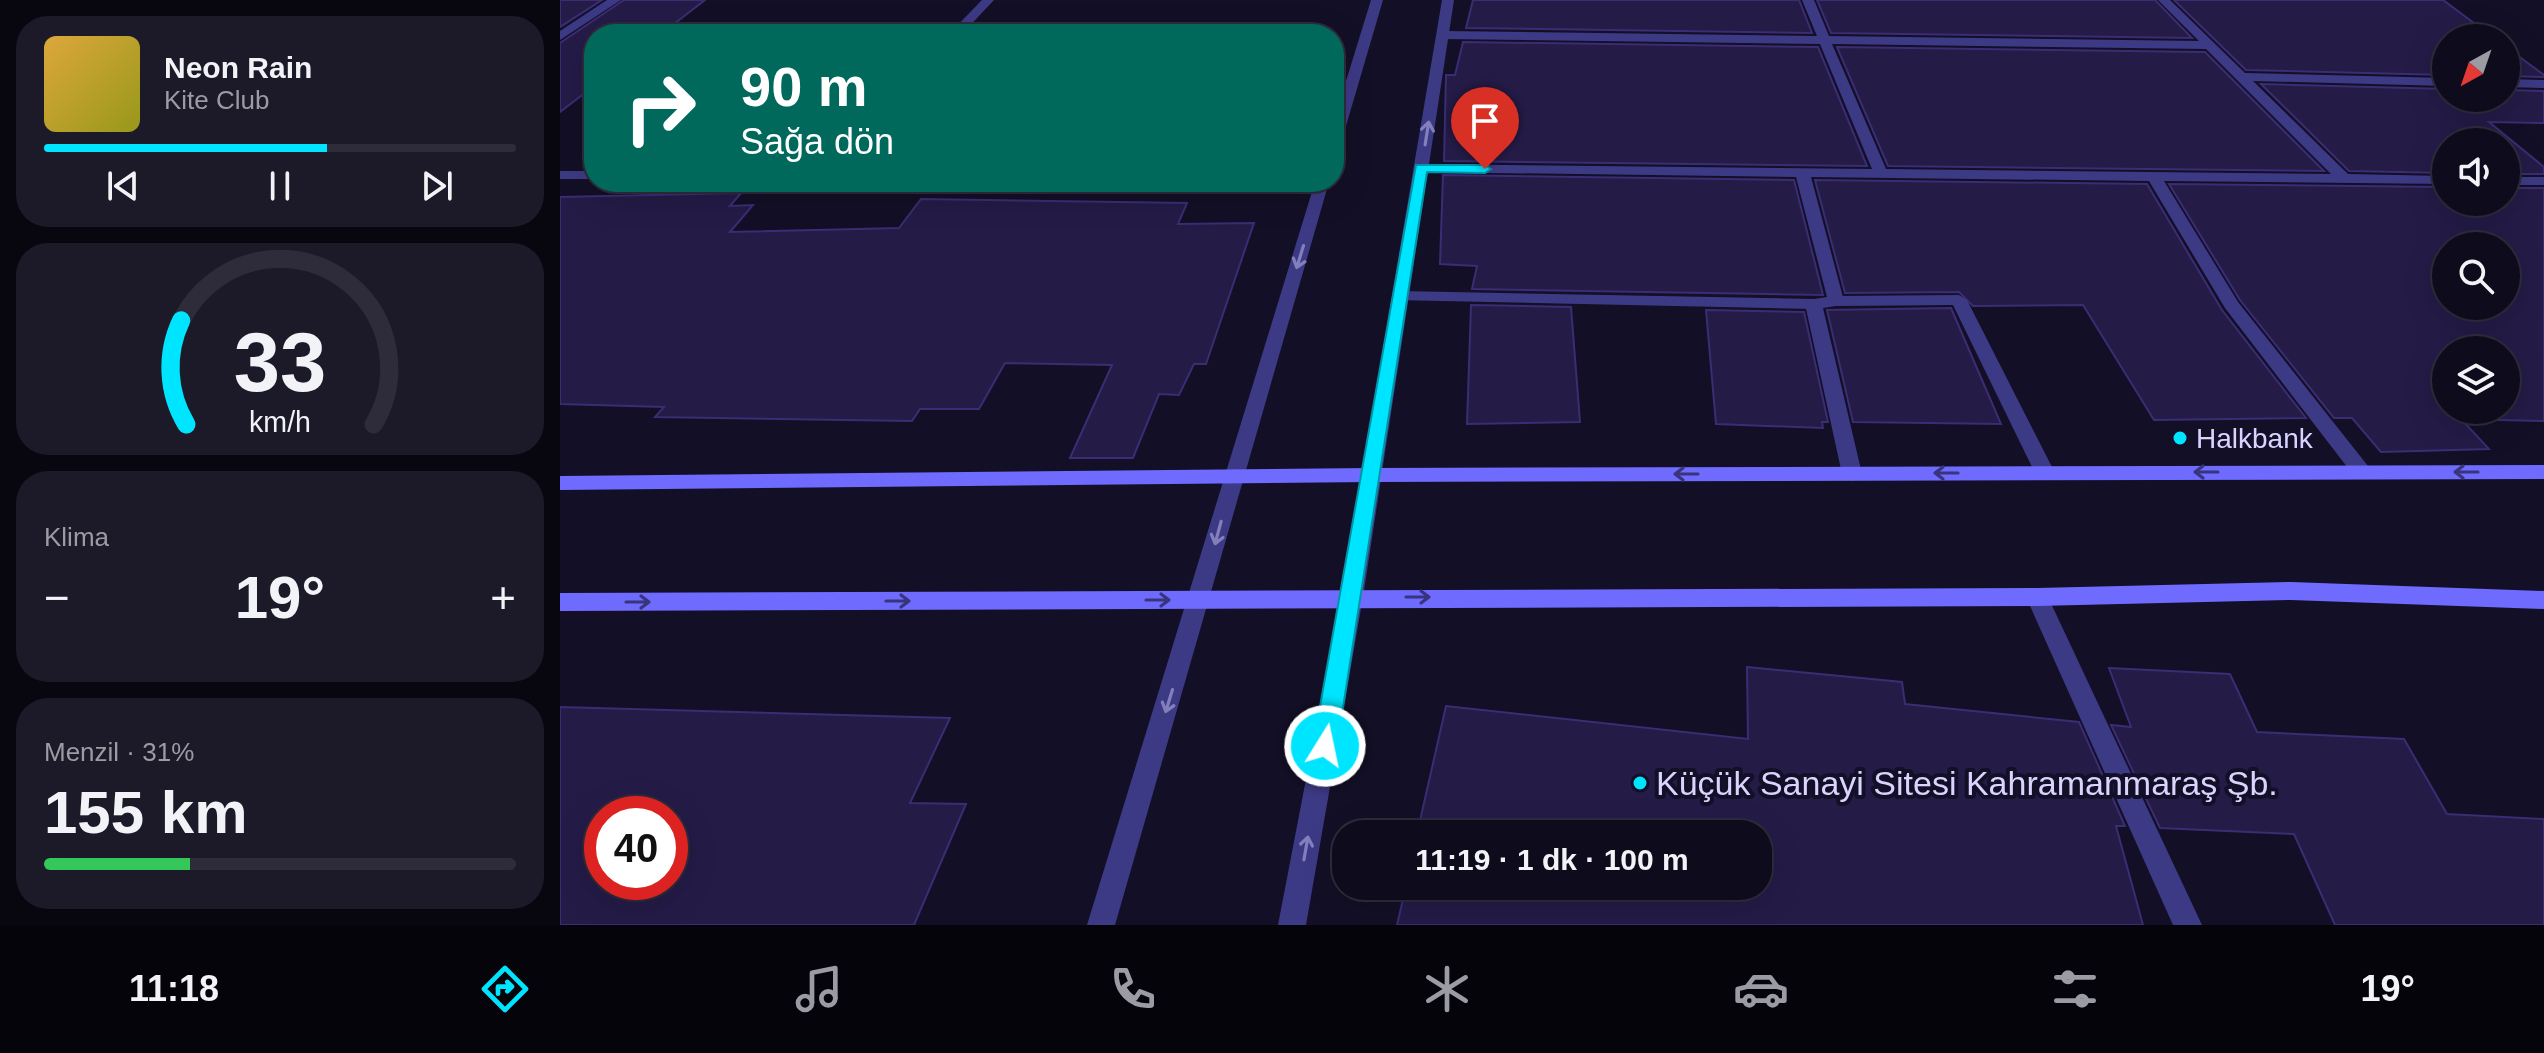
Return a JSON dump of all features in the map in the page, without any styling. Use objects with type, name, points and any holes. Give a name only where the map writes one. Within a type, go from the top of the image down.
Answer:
[{"type":"main road","points":[[560,483],[1371,475],[2544,472]]},
{"type":"main road","points":[[560,602],[2037,597],[2291,591],[2544,600]]},
{"type":"street","points":[[560,36],[615,0]]},
{"type":"street","points":[[965,24],[988,0]]},
{"type":"street","points":[[1344,110],[1377,0]]},
{"type":"street","points":[[1292,925],[1352,597],[1448,0]]},
{"type":"street","points":[[1808,0],[1881,174]]},
{"type":"street","points":[[2164,0],[2343,178]]},
{"type":"street","points":[[1443,35],[2209,45]]},
{"type":"street","points":[[2241,77],[2432,82]]},
{"type":"street","points":[[2520,83],[2544,84]]},
{"type":"street","points":[[1421,168],[2432,180]]},
{"type":"street","points":[[1802,172],[1836,301]]},
{"type":"street","points":[[560,175],[584,175]]},
{"type":"street","points":[[2155,178],[2231,304],[2361,471]]},
{"type":"street","points":[[2520,181],[2544,181]]},
{"type":"street","points":[[1101,925],[1319,192]]},
{"type":"street","points":[[1399,296],[1814,304],[1959,300],[2045,473]]},
{"type":"street","points":[[1814,304],[1852,474]]},
{"type":"street","points":[[2037,597],[2188,925]]},
{"type":"building","points":[[560,0],[602,0],[560,27]]},
{"type":"building","points":[[624,0],[705,0],[674,24],[588,24]]},
{"type":"building","points":[[1473,0],[1799,0],[1812,33],[1466,28]]},
{"type":"building","points":[[1817,0],[2155,0],[2192,38],[1831,33]]},
{"type":"building","points":[[2174,0],[2443,0],[2475,24],[2432,24],[2432,75],[2246,70]]},
{"type":"building","points":[[584,27],[584,94],[560,112],[560,43]]},
{"type":"building","points":[[1463,42],[1818,47],[1867,166],[1444,161],[1446,75],[1455,75]]},
{"type":"building","points":[[1837,47],[2205,52],[2324,171],[1888,166]]},
{"type":"building","points":[[2520,57],[2544,75],[2520,76]]},
{"type":"building","points":[[2261,84],[2432,89],[2432,112],[2520,112],[2520,90],[2544,91],[2544,123],[2489,122],[2496,128],[2432,128],[2432,173],[2349,171]]},
{"type":"building","points":[[2520,147],[2544,167],[2544,174],[2520,174]]},
{"type":"building","points":[[1443,175],[1794,180],[1823,295],[1472,289],[1477,266],[1440,264]]},
{"type":"building","points":[[1815,180],[2147,184],[2222,310],[2306,418],[2154,420],[2083,305],[1973,306],[1959,292],[1845,293]]},
{"type":"building","points":[[2169,184],[2432,187],[2432,216],[2520,216],[2520,188],[2544,188],[2544,421],[2520,420],[2520,336],[2432,336],[2432,424],[2466,424],[2489,449],[2381,452],[2352,418],[2334,418],[2240,300]]},
{"type":"building","points":[[741,193],[730,206],[753,205],[730,232],[899,228],[921,199],[1187,203],[1178,224],[1254,223],[1206,364],[1194,364],[1179,395],[1159,394],[1133,458],[1070,458],[1112,365],[1005,363],[979,409],[920,409],[912,421],[655,417],[664,407],[560,404],[560,197]]},
{"type":"building","points":[[1471,305],[1571,307],[1580,422],[1467,424]]},
{"type":"building","points":[[1951,308],[2001,424],[1853,422],[1827,310]]},
{"type":"building","points":[[1706,310],[1804,312],[1828,422],[1822,422],[1823,428],[1716,424]]},
{"type":"building","points":[[1747,667],[1902,682],[1905,704],[2079,722],[2125,826],[2116,826],[2143,925],[1397,925],[1403,900],[1772,900],[1772,820],[1420,820],[1446,706],[1748,739]]},
{"type":"building","points":[[2109,668],[2230,674],[2257,732],[2404,739],[2447,814],[2544,819],[2544,925],[2335,925],[2294,834],[2160,828],[2111,725],[2131,727]]},
{"type":"building","points":[[560,707],[950,718],[910,803],[966,804],[914,925],[560,925]]},
{"type":"place","name":"Halkbank","points":[[2180,438]]},
{"type":"place","name":"Küçük Sanayi Sitesi Kahramanmaraş Şb.","points":[[1640,783]]},
{"type":"route","points":[[1325,746],[1421,168],[1485,169]]}]
